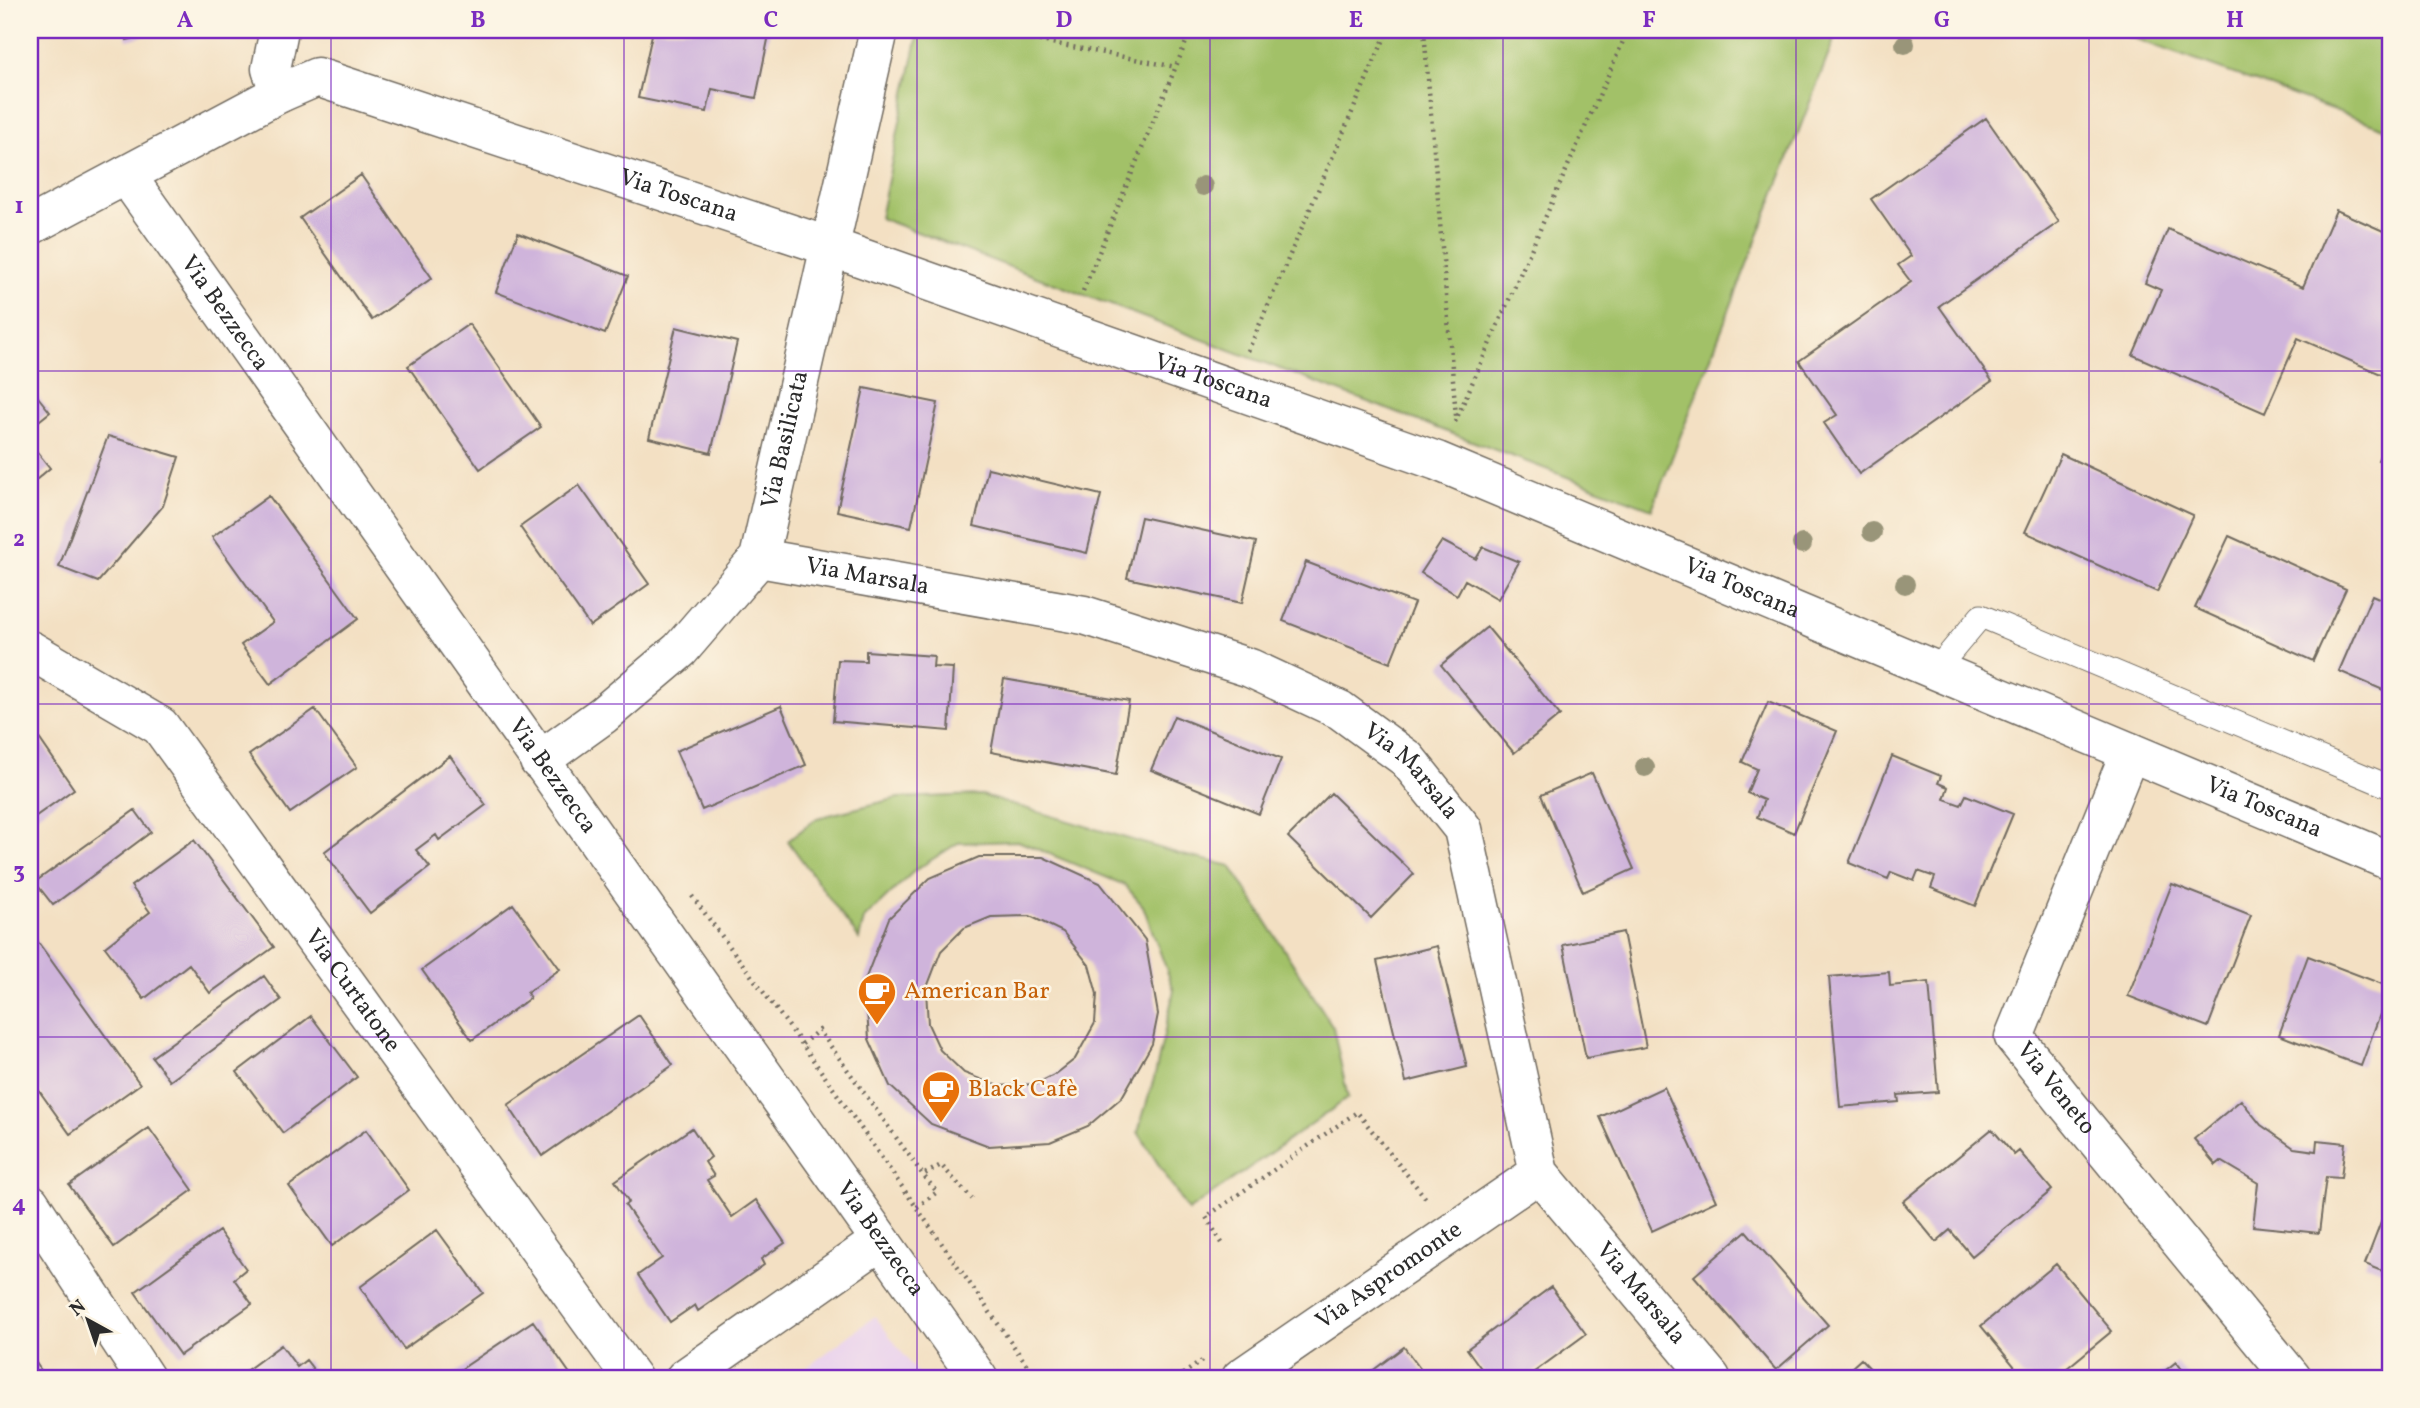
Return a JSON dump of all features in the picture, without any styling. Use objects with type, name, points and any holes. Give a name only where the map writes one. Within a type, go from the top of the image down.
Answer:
[{"type":"street","points":[[279,30],[271,69],[280,93]]},
{"type":"street","name":"Via Basilicata","points":[[539,761],[603,715],[680,650],[759,558],[879,30]]},
{"type":"street","name":"Via Toscana","points":[[30,226],[280,93],[317,77],[831,247],[1437,461],[2390,861]]},
{"type":"street","name":"Via Bezzecca","points":[[126,175],[978,1378]]},
{"type":"street","name":"Via Marsala","points":[[759,558],[1084,615],[1250,668],[1340,710],[1407,759],[1463,829],[1539,1173],[1711,1378]]},
{"type":"street","name":"Via Curtatone","points":[[30,650],[160,726],[632,1378]]},
{"type":"street","name":"Via Veneto","points":[[2130,752],[2014,1037],[2067,1104],[2296,1374]]},
{"type":"street","name":"Via Aspromonte","points":[[1241,1378],[1539,1173]]},
{"type":"street","points":[[30,1203],[145,1378]]},
{"type":"street","points":[[685,1378],[880,1241]]},
{"type":"lane","points":[[1935,671],[1982,616],[2390,787]]},
{"type":"path","points":[[984,30],[1176,67]]},
{"type":"path","points":[[1066,332],[1191,30]]},
{"type":"path","points":[[1232,390],[1388,30]]},
{"type":"path","points":[[1424,30],[1456,419]]},
{"type":"path","points":[[1437,461],[1628,30]]},
{"type":"path","points":[[687,888],[802,1044],[1036,1378]]},
{"type":"path","points":[[802,1044],[819,1030],[937,1192],[917,1208]]},
{"type":"path","points":[[1222,1243],[1206,1217],[1357,1112],[1431,1205]]},
{"type":"path","points":[[923,1175],[942,1165],[972,1199]]},
{"type":"path","points":[[1177,1378],[1206,1359]]},
{"type":"shaded area","points":[[875,1316],[921,1378],[793,1378]]},
{"type":"green space","points":[[919,30],[1838,30],[1652,509],[880,218]]},
{"type":"green space","points":[[2111,30],[2390,30],[2390,130]]},
{"type":"green space","points":[[981,795],[1183,855],[1231,866],[1333,1027],[1348,1098],[1188,1211],[1138,1132],[1155,1075],[1174,990],[1143,906],[1125,885],[1018,841],[958,843],[914,871],[864,919],[859,939],[788,841],[817,818],[898,798]]},
{"type":"building","points":[[125,30],[165,30],[165,31],[127,40]]},
{"type":"building","points":[[653,30],[770,30],[756,98],[712,89],[707,112],[638,98]]},
{"type":"building","points":[[30,118],[38,145],[30,147]]},
{"type":"building","points":[[1986,118],[2059,222],[1939,306],[1992,381],[1859,474],[1824,423],[1837,415],[1799,361],[1911,282],[1898,265],[1911,256],[1871,199]]},
{"type":"building","points":[[361,175],[432,278],[372,320],[300,218]]},
{"type":"building","points":[[2336,210],[2390,234],[2390,378],[2298,338],[2265,413],[2133,355],[2161,290],[2145,283],[2168,229],[2303,287]]},
{"type":"building","points":[[518,233],[628,276],[605,334],[496,292]]},
{"type":"building","points":[[469,324],[541,427],[480,469],[408,366]]},
{"type":"building","points":[[676,327],[737,342],[711,453],[649,438]]},
{"type":"building","points":[[30,387],[50,412],[30,428]]},
{"type":"building","points":[[864,388],[938,403],[911,527],[837,511]]},
{"type":"building","points":[[2390,433],[2390,465],[2378,460]]},
{"type":"building","points":[[108,436],[179,457],[163,506],[98,582],[59,567]]},
{"type":"building","points":[[30,443],[50,468],[30,485]]},
{"type":"building","points":[[2061,454],[2193,515],[2157,592],[2025,532]]},
{"type":"building","points":[[988,468],[1101,495],[1087,553],[974,526]]},
{"type":"building","points":[[579,485],[649,584],[590,626],[520,527]]},
{"type":"building","points":[[269,496],[358,619],[270,684],[241,645],[273,622],[212,537]]},
{"type":"building","points":[[1141,517],[1256,542],[1242,603],[1127,578]]},
{"type":"building","points":[[2229,536],[2346,589],[2313,661],[2195,608]]},
{"type":"building","points":[[1442,541],[1476,559],[1483,547],[1519,562],[1498,599],[1465,580],[1457,595],[1421,573]]},
{"type":"building","points":[[1306,562],[1414,603],[1390,663],[1283,621]]},
{"type":"building","points":[[2372,595],[2390,603],[2390,693],[2339,671]]},
{"type":"building","points":[[1487,627],[1560,715],[1514,753],[1441,665]]},
{"type":"building","points":[[866,651],[934,656],[933,667],[953,668],[949,731],[833,721],[838,660],[866,661]]},
{"type":"building","points":[[1004,679],[1129,701],[1116,775],[991,752]]},
{"type":"building","points":[[1768,702],[1837,731],[1794,833],[1757,817],[1764,800],[1747,793],[1757,769],[1742,762]]},
{"type":"building","points":[[781,706],[806,765],[702,810],[676,751]]},
{"type":"building","points":[[315,709],[357,767],[290,813],[249,755]]},
{"type":"building","points":[[1174,716],[1281,759],[1259,814],[1151,770]]},
{"type":"building","points":[[30,725],[74,789],[36,816],[30,807]]},
{"type":"building","points":[[450,756],[486,805],[439,840],[436,835],[416,850],[430,867],[370,913],[324,852]]},
{"type":"building","points":[[1892,756],[1941,776],[1938,783],[1948,787],[1944,799],[1961,805],[1966,795],[2013,814],[1975,906],[1931,888],[1935,877],[1918,871],[1914,881],[1891,872],[1888,879],[1849,863]]},
{"type":"building","points":[[1592,773],[1634,869],[1583,892],[1541,795]]},
{"type":"building","points":[[1331,793],[1414,874],[1371,918],[1288,837]]},
{"type":"building","points":[[135,810],[151,832],[53,905],[35,882]]},
{"type":"building","points":[[194,840],[274,947],[210,993],[189,964],[144,999],[105,947],[150,912],[131,886]]},
{"type":"building","points":[[979,857],[1043,857],[1100,883],[1145,940],[1158,1014],[1152,1044],[1122,1097],[1088,1126],[1050,1142],[989,1146],[931,1124],[890,1086],[869,1039],[865,980],[889,918],[930,878]],"holes":[[[1030,916],[1063,932],[1089,965],[1097,994],[1095,1023],[1075,1059],[1056,1074],[1036,1084],[998,1086],[964,1073],[940,1050],[928,1024],[926,990],[941,951],[964,928],[991,917]]]},
{"type":"building","points":[[2172,884],[2251,915],[2208,1027],[2128,996]]},
{"type":"building","points":[[513,904],[560,969],[527,993],[530,998],[472,1040],[422,970]]},
{"type":"building","points":[[30,931],[140,1084],[70,1134],[30,1078]]},
{"type":"building","points":[[1623,932],[1646,1047],[1586,1058],[1563,945]]},
{"type":"building","points":[[1437,946],[1467,1067],[1406,1082],[1377,961]]},
{"type":"building","points":[[2308,956],[2390,987],[2361,1066],[2279,1035]]},
{"type":"building","points":[[1889,972],[1890,986],[1929,982],[1938,1092],[1898,1095],[1899,1102],[1840,1107],[1829,977]]},
{"type":"building","points":[[264,976],[281,1000],[170,1081],[152,1057]]},
{"type":"building","points":[[639,1015],[673,1065],[542,1156],[508,1105]]},
{"type":"building","points":[[311,1016],[357,1077],[283,1133],[237,1072]]},
{"type":"building","points":[[1664,1087],[1716,1201],[1652,1231],[1600,1117]]},
{"type":"building","points":[[2241,1100],[2261,1125],[2294,1148],[2316,1151],[2317,1140],[2345,1143],[2341,1178],[2326,1177],[2319,1233],[2253,1226],[2258,1183],[2221,1161],[2216,1165],[2194,1139]]},
{"type":"building","points":[[149,1128],[193,1190],[114,1247],[69,1185]]},
{"type":"building","points":[[692,1128],[711,1157],[705,1162],[714,1176],[707,1180],[732,1217],[756,1200],[785,1243],[761,1259],[764,1265],[698,1311],[695,1305],[670,1322],[638,1275],[662,1258],[625,1205],[629,1202],[615,1181]]},
{"type":"building","points":[[1992,1129],[2014,1155],[2019,1151],[2052,1190],[1972,1256],[1950,1230],[1936,1242],[1903,1202]]},
{"type":"building","points":[[366,1130],[409,1190],[332,1246],[289,1186]]},
{"type":"building","points":[[2390,1199],[2390,1274],[2365,1264]]},
{"type":"building","points":[[437,1230],[483,1293],[404,1349],[360,1287]]},
{"type":"building","points":[[219,1231],[246,1269],[234,1279],[252,1304],[180,1355],[135,1292]]},
{"type":"building","points":[[1746,1231],[1828,1325],[1776,1370],[1694,1276]]},
{"type":"building","points":[[2056,1264],[2112,1331],[2055,1378],[2024,1378],[1981,1326]]},
{"type":"building","points":[[1551,1287],[1586,1334],[1526,1378],[1488,1378],[1467,1349]]},
{"type":"building","points":[[533,1321],[573,1378],[448,1378]]},
{"type":"building","points":[[281,1345],[297,1367],[306,1360],[320,1378],[236,1378]]},
{"type":"building","points":[[1404,1347],[1427,1378],[1363,1378]]},
{"type":"building","points":[[30,1354],[46,1378],[30,1378]]},
{"type":"building","points":[[1861,1359],[1879,1378],[1840,1378]]},
{"type":"building","points":[[2176,1362],[2190,1378],[2156,1378]]},
{"type":"place","name":"American Bar","points":[[877,1026]]},
{"type":"place","name":"Black Cafè","points":[[941,1124]]}]
